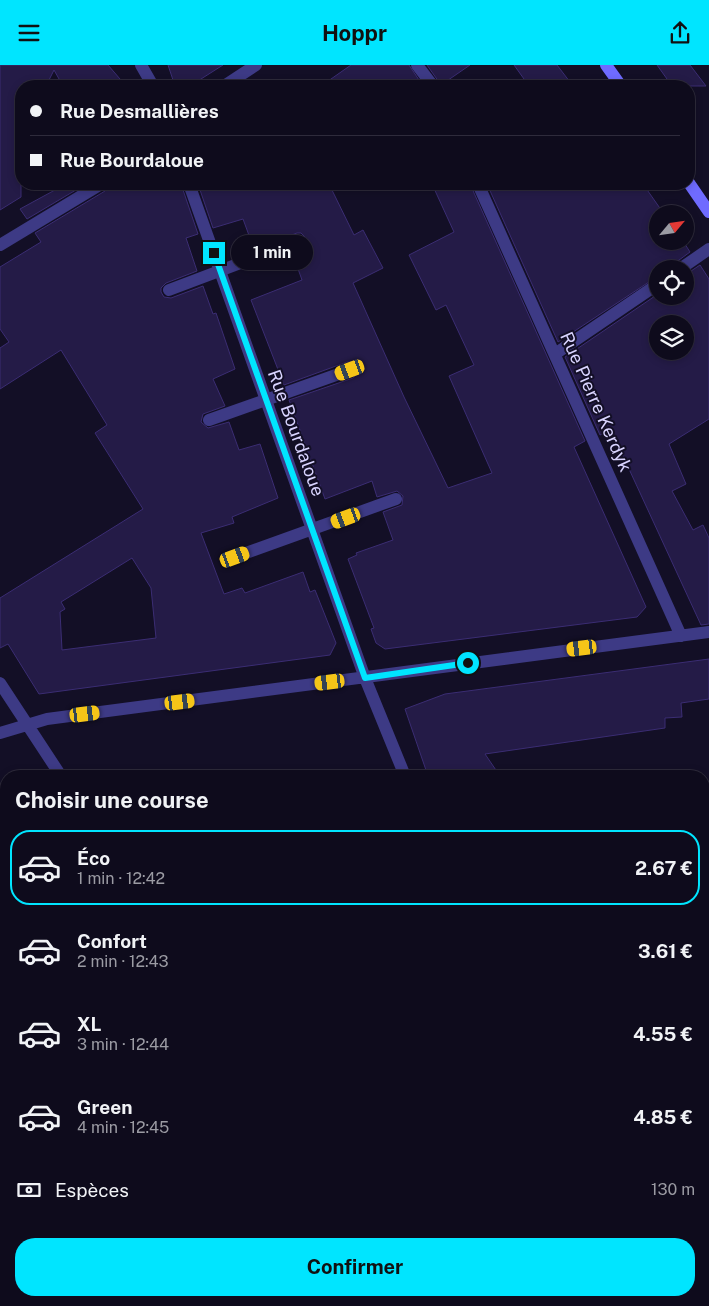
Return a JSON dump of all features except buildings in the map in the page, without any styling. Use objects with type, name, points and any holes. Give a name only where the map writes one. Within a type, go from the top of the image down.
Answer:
[{"type":"main road","points":[[606,65],[617,80]]},
{"type":"main road","points":[[694,190],[709,212]]},
{"type":"street","points":[[141,65],[150,80]]},
{"type":"street","points":[[233,80],[256,65]]},
{"type":"street","points":[[417,65],[428,80]]},
{"type":"street","points":[[0,245],[91,190]]},
{"type":"street","name":"Rue Bourdaloue","points":[[191,190],[365,678],[403,770]]},
{"type":"street","name":"Rue Pierre Kerdyk","points":[[481,190],[681,636]]},
{"type":"street","points":[[169,290],[300,241]]},
{"type":"street","points":[[693,260],[709,249]]},
{"type":"street","points":[[555,354],[649,290]]},
{"type":"street","points":[[209,420],[350,370]]},
{"type":"street","points":[[235,557],[396,499]]},
{"type":"street","points":[[0,733],[48,719],[709,632]]},
{"type":"street","points":[[0,683],[57,770]]},
{"type":"route","points":[[214,253],[365,678],[468,663]]}]
